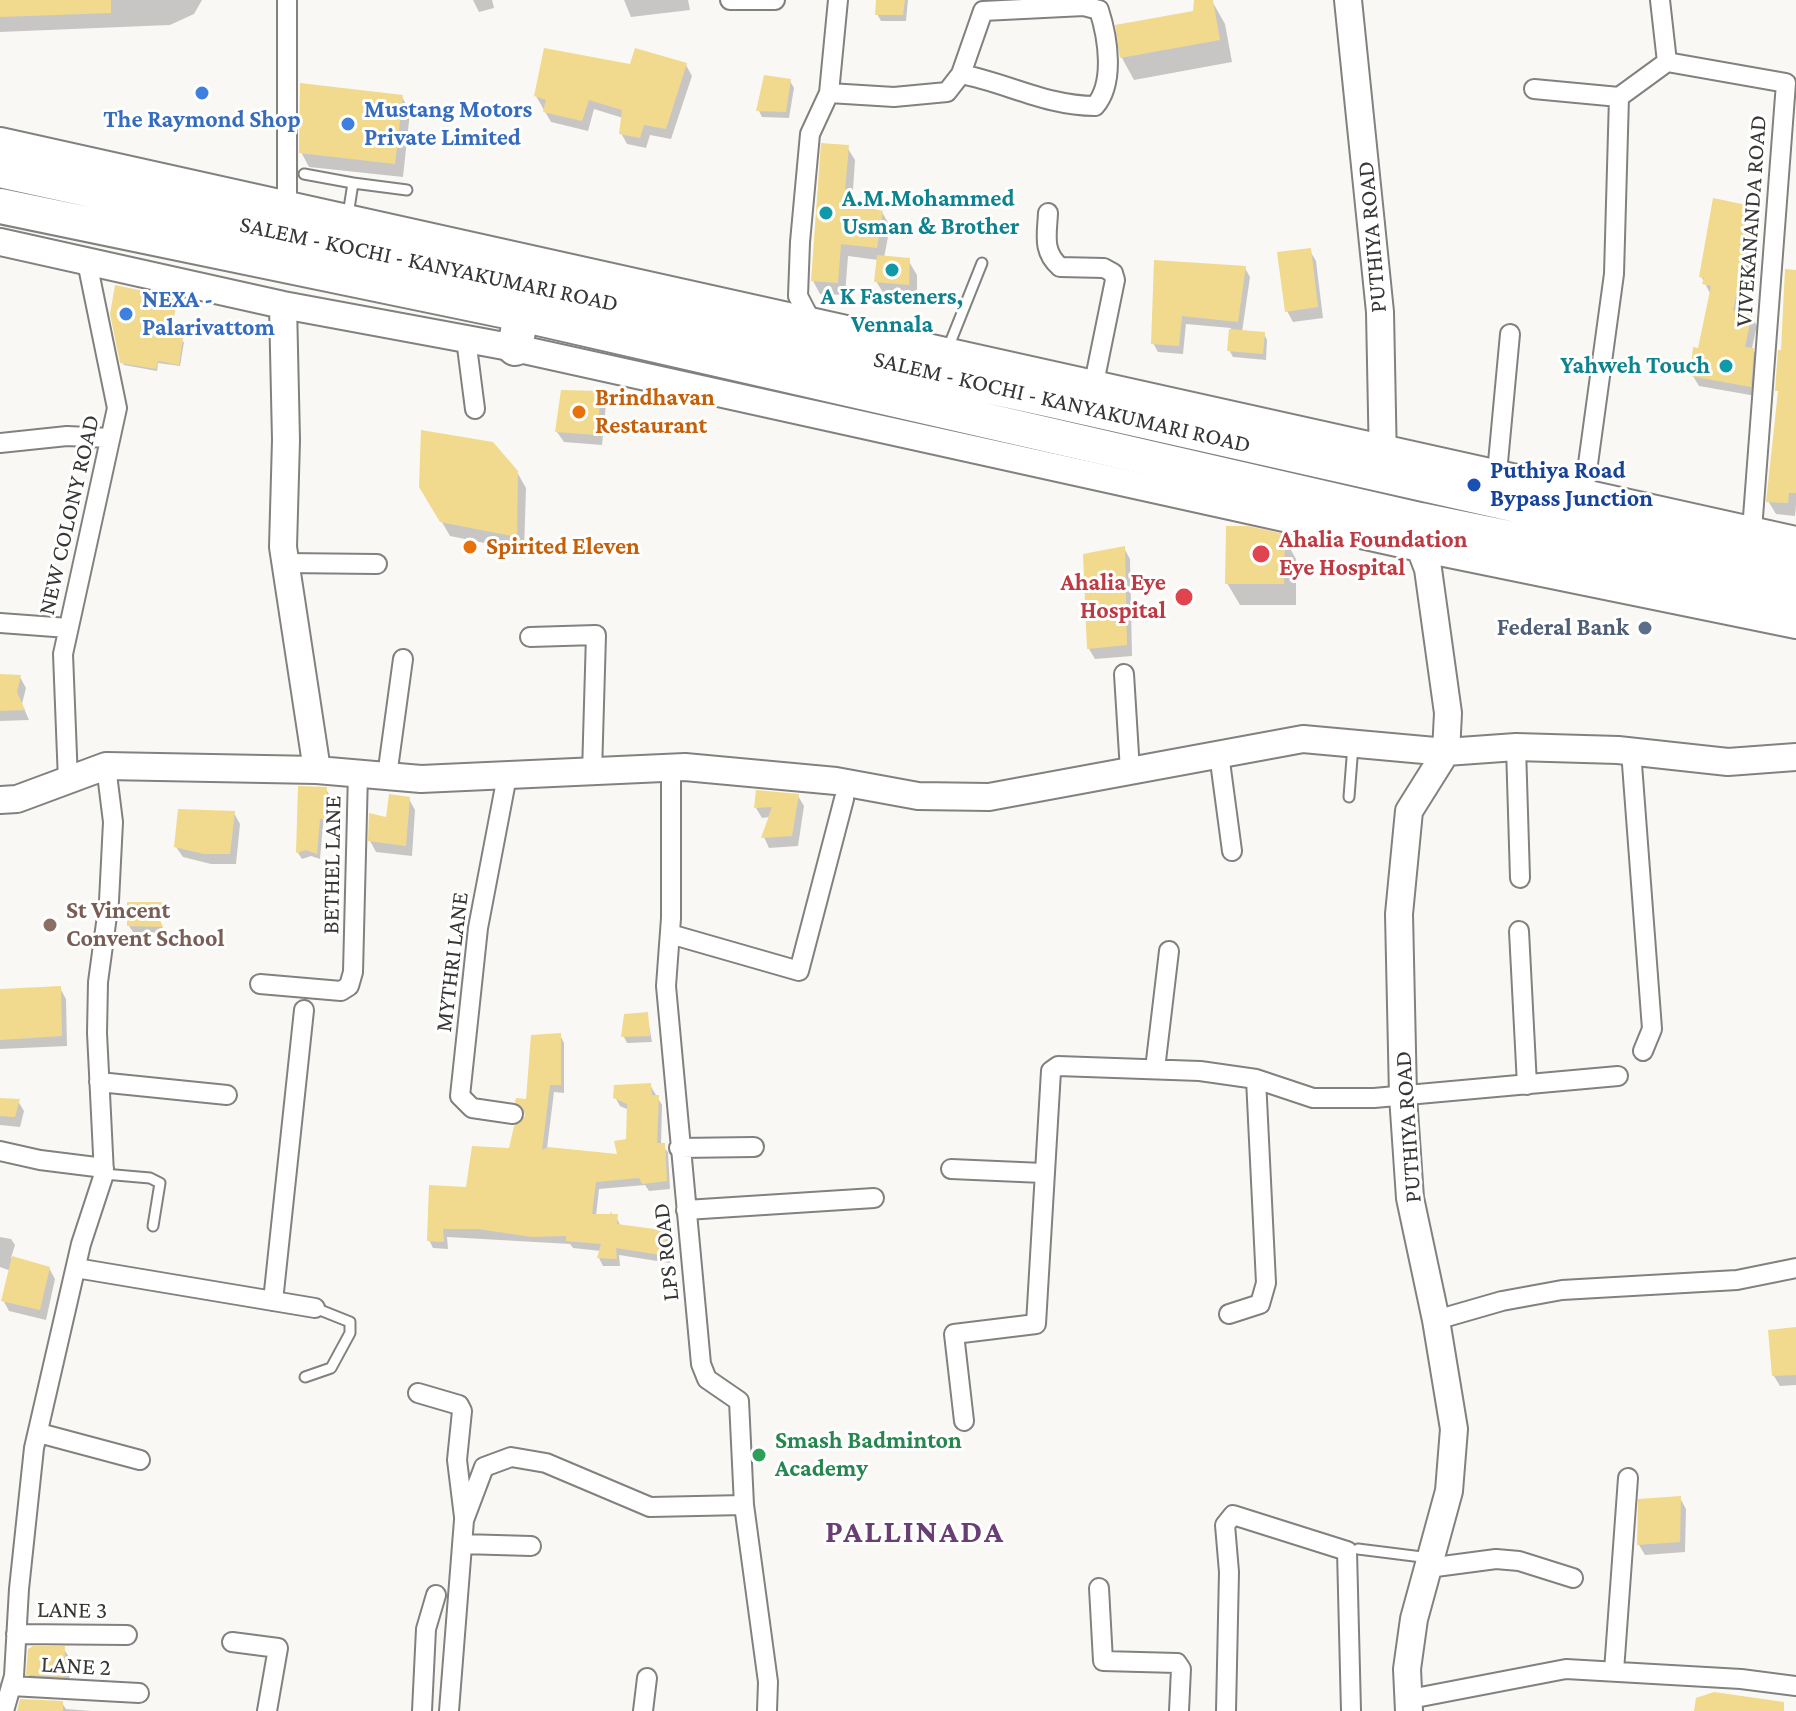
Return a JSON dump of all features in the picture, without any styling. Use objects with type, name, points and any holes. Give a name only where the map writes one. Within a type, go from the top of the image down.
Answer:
[{"type":"highway","name":"SALEM - KOCHI - KANYAKUMARI ROAD","points":[[0,170],[726,345],[1366,521],[1420,520],[1796,597]]},
{"type":"highway","name":"SALEM - KOCHI - KANYAKUMARI ROAD","points":[[0,206],[521,314],[726,345],[1384,461],[1565,516],[1796,563]]},
{"type":"highway","points":[[515,348],[521,314]]},
{"type":"street","points":[[287,0],[287,205]]},
{"type":"street","points":[[730,0],[775,0]]},
{"type":"street","points":[[811,321],[798,296],[800,242],[810,134],[829,93],[838,0]]},
{"type":"street","name":"PUTHIYA ROAD","points":[[1348,0],[1380,312],[1384,461]]},
{"type":"street","points":[[1534,89],[1619,97],[1667,62],[1660,0]]},
{"type":"street","points":[[829,93],[919,96],[947,92],[961,74],[983,11],[1084,6],[1099,10],[1105,29],[1107,80],[1104,96],[1095,106],[1042,100],[987,79],[961,74]]},
{"type":"street","name":"VIVEKANANDA ROAD","points":[[1667,62],[1786,83],[1752,530]]},
{"type":"street","points":[[1584,493],[1614,274],[1619,97]]},
{"type":"street","points":[[0,141],[1094,383],[1384,461],[1497,473],[1796,540]]},
{"type":"street","points":[[1048,213],[1046,249],[1060,267],[1104,268],[1113,273],[1115,280],[1094,383]]},
{"type":"street","points":[[0,242],[283,305],[515,348],[1366,521],[1420,548],[1796,625]]},
{"type":"street","name":"NEW COLONY ROAD","points":[[68,781],[63,654],[117,408],[87,262]]},
{"type":"street","points":[[283,305],[285,563],[317,770]]},
{"type":"street","points":[[1497,473],[1510,334]]},
{"type":"street","points":[[466,339],[475,409]]},
{"type":"street","points":[[0,443],[67,436],[110,438]]},
{"type":"street","name":"PUTHIYA ROAD","points":[[1410,1705],[1407,1669],[1414,1619],[1449,1491],[1454,1429],[1436,1320],[1410,1198],[1403,1096],[1399,914],[1409,811],[1446,752],[1448,713],[1428,569],[1420,548]]},
{"type":"street","points":[[285,563],[377,564]]},
{"type":"street","points":[[0,623],[68,628]]},
{"type":"street","points":[[530,637],[596,635],[592,773]]},
{"type":"street","points":[[387,776],[403,659]]},
{"type":"street","points":[[1124,674],[1130,771]]},
{"type":"street","points":[[0,800],[17,799],[106,766],[317,770],[421,779],[671,768],[836,781],[918,796],[989,797],[1303,739],[1446,752],[1516,747],[1631,751],[1728,762],[1796,757]]},
{"type":"street","points":[[1516,747],[1520,878]]},
{"type":"street","points":[[1631,751],[1652,1029],[1643,1051]]},
{"type":"street","points":[[1219,754],[1232,851]]},
{"type":"street","points":[[4,1711],[11,1686],[7,1656],[16,1634],[25,1517],[39,1433],[76,1268],[104,1171],[98,982],[109,901],[113,822],[106,766]]},
{"type":"street","name":"LPS ROAD","points":[[671,768],[670,934],[666,986],[679,1148],[701,1364],[707,1379],[727,1389],[739,1401],[744,1505],[768,1682],[767,1711]]},
{"type":"street","name":"BETHEL LANE","points":[[260,984],[341,991],[349,986],[354,958],[358,773]]},
{"type":"street","name":"MYTHRI LANE","points":[[507,776],[478,928],[460,1096],[472,1108],[513,1114]]},
{"type":"street","points":[[670,934],[799,971],[844,799]]},
{"type":"street","points":[[1519,931],[1527,1085]]},
{"type":"street","points":[[1155,1069],[1169,951]]},
{"type":"street","points":[[273,1301],[304,1010]]},
{"type":"street","points":[[964,1421],[954,1334],[1036,1324],[1051,1071],[1058,1066],[1155,1069],[1256,1079],[1313,1098],[1403,1096],[1618,1076]]},
{"type":"street","points":[[1229,1314],[1260,1304],[1266,1283],[1256,1079]]},
{"type":"street","points":[[99,1082],[227,1095]]},
{"type":"street","points":[[679,1148],[754,1147]]},
{"type":"street","points":[[0,1151],[104,1171]]},
{"type":"street","points":[[951,1169],[1043,1173]]},
{"type":"street","points":[[686,1210],[874,1198]]},
{"type":"street","points":[[76,1268],[315,1308]]},
{"type":"street","points":[[1436,1320],[1502,1301],[1562,1290],[1737,1280],[1796,1268]]},
{"type":"street","points":[[418,1393],[459,1405],[462,1411],[457,1460],[464,1520],[449,1711]]},
{"type":"street","points":[[39,1433],[140,1460]]},
{"type":"street","points":[[464,1520],[484,1467],[511,1457],[546,1463],[650,1507],[744,1505]]},
{"type":"street","points":[[1614,1671],[1628,1478]]},
{"type":"street","points":[[1226,1711],[1229,1572],[1225,1525],[1233,1515],[1347,1551],[1351,1711]]},
{"type":"street","points":[[462,1544],[531,1546]]},
{"type":"street","points":[[1430,1563],[1496,1559],[1519,1561],[1573,1578]]},
{"type":"street","points":[[1099,1588],[1103,1661],[1177,1663],[1181,1669],[1179,1711]]},
{"type":"street","points":[[422,1711],[426,1629],[436,1595]]},
{"type":"street","name":"LANE 3","points":[[16,1634],[127,1635]]},
{"type":"street","points":[[232,1642],[278,1648],[267,1711]]},
{"type":"street","points":[[1410,1705],[1566,1669],[1741,1679],[1796,1686]]},
{"type":"street","points":[[643,1711],[647,1678]]},
{"type":"street","name":"LANE 2","points":[[11,1686],[139,1693]]},
{"type":"lane","points":[[304,174],[407,190]]},
{"type":"lane","points":[[348,218],[353,183]]},
{"type":"lane","points":[[947,351],[982,263]]},
{"type":"lane","points":[[1349,797],[1353,744]]},
{"type":"lane","points":[[104,1171],[150,1178],[160,1183],[153,1226]]},
{"type":"lane","points":[[305,1377],[331,1368],[350,1333],[350,1322],[315,1308]]},
{"type":"lane","points":[[1358,1549],[1430,1563]]},
{"type":"building","points":[[0,0],[111,0],[111,13],[0,17]]},
{"type":"building","points":[[876,0],[905,0],[903,15],[875,15]]},
{"type":"building","points":[[1194,0],[1213,0],[1220,40],[1120,58],[1115,25],[1193,11]]},
{"type":"building","points":[[544,48],[630,64],[635,48],[687,63],[666,129],[644,125],[640,138],[619,134],[622,110],[589,100],[582,121],[543,112],[546,100],[534,96]]},
{"type":"building","points":[[764,75],[791,79],[786,112],[756,111]]},
{"type":"building","name":"Mustang Motors Private Limited","points":[[300,83],[403,95],[395,164],[299,153]]},
{"type":"building","name":"A.M.Mohammed Usman & Brother","points":[[821,143],[849,145],[844,202],[883,211],[877,248],[841,244],[838,283],[811,281]]},
{"type":"building","points":[[1713,198],[1756,207],[1733,310],[1752,314],[1745,347],[1754,348],[1751,387],[1690,376],[1693,347],[1698,348],[1711,286],[1702,284],[1704,278],[1699,277]]},
{"type":"building","points":[[1311,248],[1318,307],[1285,312],[1277,252]]},
{"type":"building","name":"A K Fasteners, Vennala","points":[[877,255],[910,258],[909,285],[874,282]]},
{"type":"building","points":[[1154,260],[1246,266],[1238,322],[1182,316],[1179,346],[1151,344]]},
{"type":"building","points":[[1785,269],[1796,270],[1796,493],[1789,493],[1788,503],[1766,502],[1778,391],[1775,391],[1778,350],[1781,350]]},
{"type":"building","points":[[115,285],[177,298],[171,336],[183,338],[179,365],[158,361],[156,369],[120,363],[110,314]]},
{"type":"building","points":[[1229,329],[1265,332],[1263,354],[1227,351]]},
{"type":"building","name":"Brindhavan Restaurant","points":[[561,390],[601,391],[597,435],[555,432]]},
{"type":"building","points":[[421,430],[493,442],[518,471],[517,537],[440,522],[419,487]]},
{"type":"building","points":[[1226,526],[1248,526],[1285,534],[1284,584],[1225,584]]},
{"type":"building","points":[[1125,546],[1127,645],[1087,649],[1083,554]]},
{"type":"building","points":[[0,674],[21,675],[17,692],[25,710],[0,711]]},
{"type":"building","points":[[298,786],[327,787],[326,819],[320,819],[317,854],[306,850],[296,853]]},
{"type":"building","points":[[756,790],[799,794],[792,836],[761,838],[772,807],[754,808]]},
{"type":"building","points":[[389,794],[410,797],[406,846],[368,841],[369,813],[386,817]]},
{"type":"building","points":[[178,809],[235,811],[230,854],[204,854],[174,847]]},
{"type":"building","points":[[127,902],[162,902],[157,914],[163,927],[127,926]]},
{"type":"building","points":[[61,986],[62,1036],[0,1040],[0,989]]},
{"type":"building","points":[[648,1012],[650,1036],[621,1037],[624,1014]]},
{"type":"building","points":[[561,1033],[561,1085],[550,1085],[542,1150],[548,1147],[617,1154],[614,1141],[626,1139],[627,1104],[613,1098],[614,1085],[651,1083],[652,1095],[659,1095],[657,1143],[665,1143],[667,1181],[642,1184],[639,1178],[596,1182],[592,1214],[610,1214],[611,1211],[618,1214],[617,1224],[669,1231],[665,1244],[667,1256],[616,1248],[617,1259],[597,1258],[601,1244],[566,1241],[566,1236],[532,1237],[478,1229],[443,1229],[444,1242],[427,1241],[429,1185],[466,1187],[472,1146],[509,1148],[514,1126],[525,1116],[524,1109],[515,1102],[516,1098],[526,1099],[531,1035]]},
{"type":"building","points":[[0,1098],[20,1099],[15,1117],[0,1116]]},
{"type":"building","points":[[12,1256],[50,1267],[40,1310],[1,1301]]},
{"type":"building","points":[[1796,1327],[1796,1375],[1772,1376],[1768,1330]]},
{"type":"building","points":[[1681,1496],[1680,1542],[1637,1545],[1638,1499]]},
{"type":"building","points":[[33,1646],[65,1646],[64,1677],[26,1675],[28,1649]]},
{"type":"building","points":[[1714,1692],[1784,1702],[1784,1711],[1694,1711],[1696,1698]]},
{"type":"building","points":[[20,1699],[63,1701],[63,1711],[17,1711]]},
{"type":"place","name":"The Raymond Shop","points":[[202,93]]},
{"type":"place","name":"Mustang Motors Private Limited","points":[[348,124]]},
{"type":"place","name":"A.M.Mohammed Usman & Brother","points":[[826,213]]},
{"type":"place","name":"A K Fasteners, Vennala","points":[[892,270]]},
{"type":"place","name":"NEXA - Palarivattom","points":[[126,314]]},
{"type":"place","name":"Yahweh Touch","points":[[1726,366]]},
{"type":"place","name":"Brindhavan Restaurant","points":[[579,412]]},
{"type":"place","name":"Puthiya Road Bypass Junction","points":[[1474,485]]},
{"type":"place","name":"Spirited Eleven","points":[[470,547]]},
{"type":"place","name":"Ahalia Foundation Eye Hospital","points":[[1261,554]]},
{"type":"place","name":"Ahalia Eye Hospital","points":[[1184,597]]},
{"type":"place","name":"Federal Bank","points":[[1645,628]]},
{"type":"place","name":"St Vincent Convent School","points":[[50,925]]},
{"type":"place","name":"Smash Badminton Academy","points":[[759,1455]]},
{"type":"district","name":"PALLINADA","points":[[915,1532]]}]
